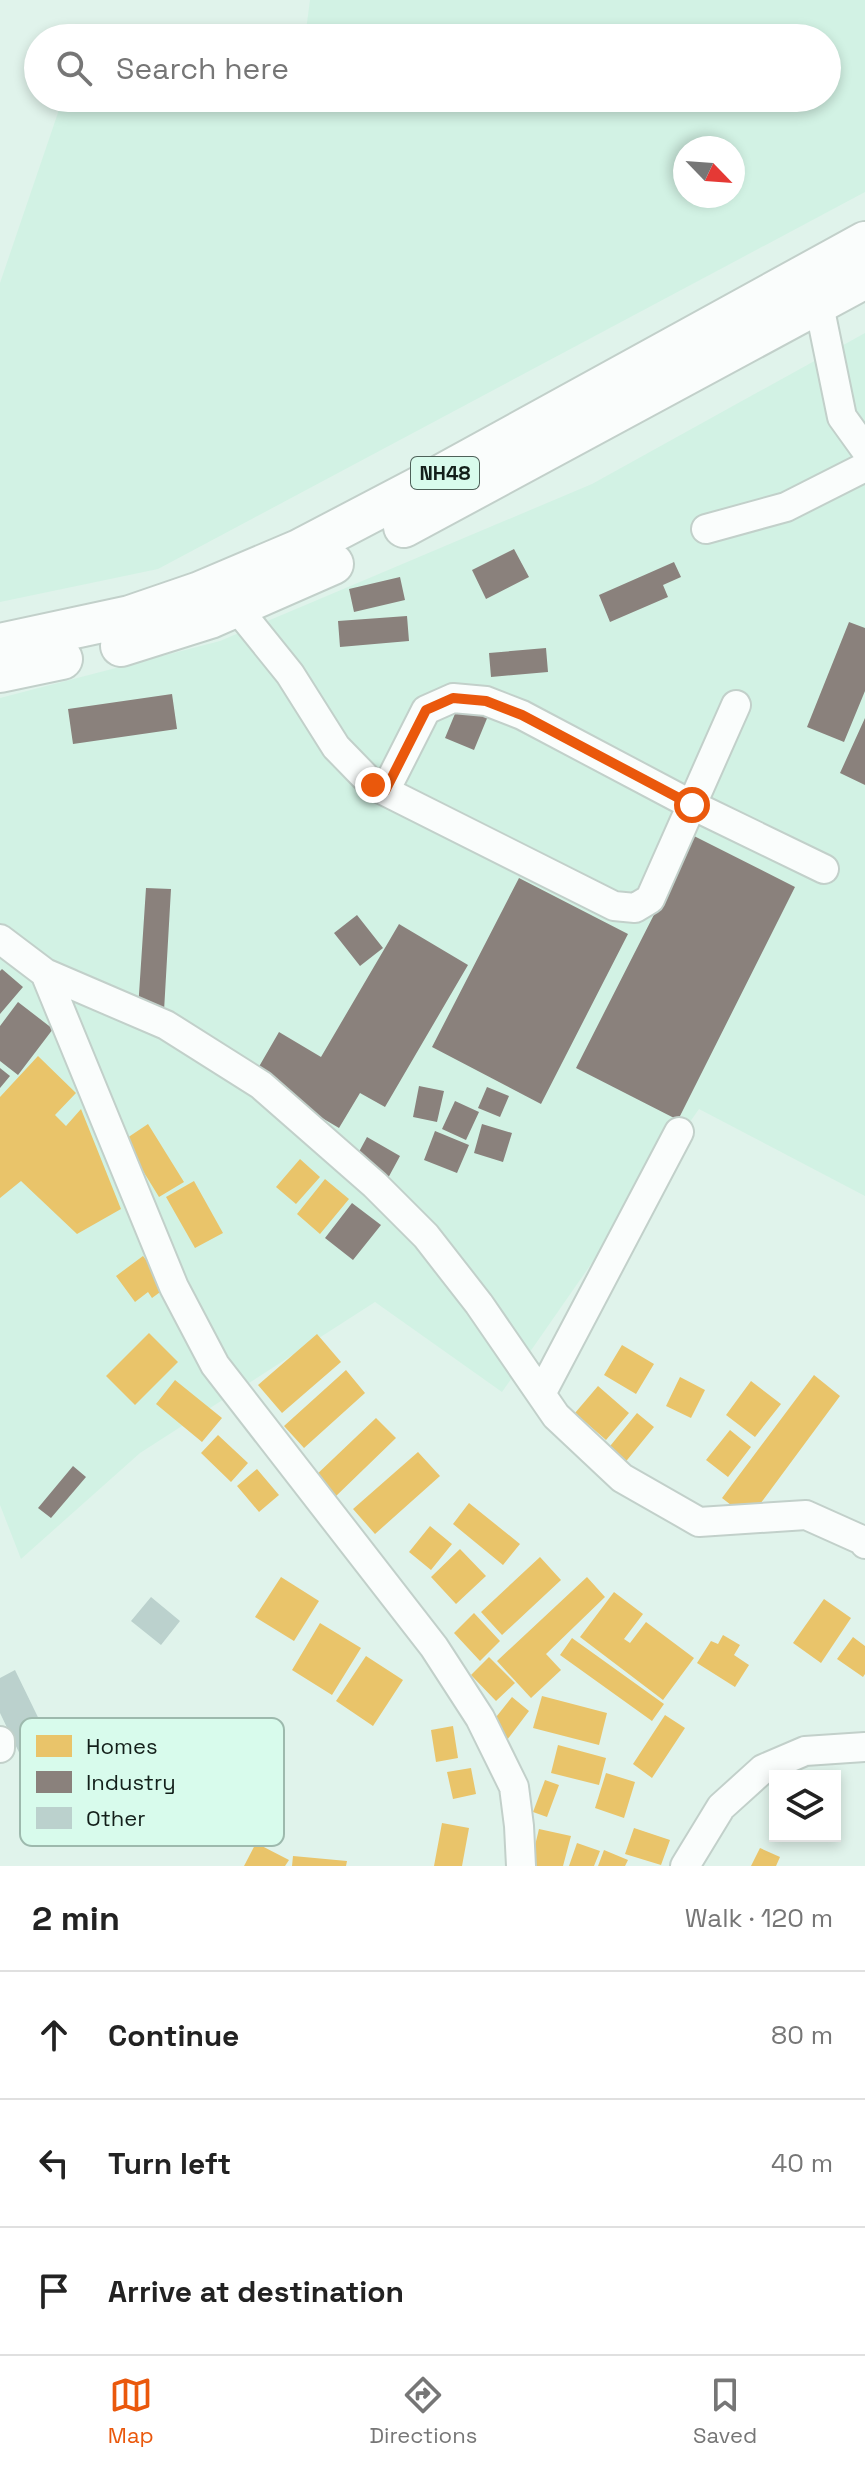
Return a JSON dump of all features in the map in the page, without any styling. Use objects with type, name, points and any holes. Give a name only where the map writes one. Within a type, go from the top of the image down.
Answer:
[{"type":"highway","name":"NH48","points":[[0,644],[130,616],[200,592],[299,550],[865,242]]},
{"type":"highway","name":"NH48","points":[[0,672],[137,643],[236,607],[310,575],[865,278]]},
{"type":"street","points":[[819,305],[842,417],[865,449]]},
{"type":"street","points":[[706,529],[786,507],[865,467]]},
{"type":"street","points":[[236,607],[290,674],[336,747],[373,785],[614,906],[635,908],[650,899],[736,705]]},
{"type":"street","points":[[385,791],[426,710],[453,698],[486,701],[522,715],[692,805],[824,869]]},
{"type":"street","points":[[0,939],[45,973],[166,1025],[261,1085],[375,1185],[426,1236],[479,1304],[556,1416],[622,1478],[699,1522],[806,1515],[865,1544]]},
{"type":"street","points":[[45,973],[174,1287],[215,1365],[434,1647],[480,1718],[514,1787],[521,1866]]},
{"type":"street","points":[[541,1394],[679,1132]]},
{"type":"street","points":[[0,1741],[0,1748]]},
{"type":"street","points":[[685,1866],[721,1807],[763,1769],[805,1751],[865,1747]]},
{"type":"shaded area","points":[[310,0],[865,0],[865,192],[158,569],[0,602],[0,283],[58,112],[841,112],[841,24],[307,24]]},
{"type":"shaded area","points":[[865,333],[865,1196],[699,1109],[502,1392],[375,1302],[140,1453],[21,1559],[0,1505],[0,698],[220,641],[592,484]]},
{"type":"building: Homes","points":[[38,1056],[76,1093],[55,1115],[66,1126],[81,1109],[121,1209],[77,1234],[21,1181],[0,1198],[0,1097]]},
{"type":"building: Homes","points":[[148,1124],[184,1182],[159,1197],[124,1140]]},
{"type":"building: Homes","points":[[300,1159],[320,1177],[296,1204],[276,1187]]},
{"type":"building: Homes","points":[[325,1179],[349,1199],[320,1234],[297,1214]]},
{"type":"building: Homes","points":[[194,1181],[223,1233],[195,1248],[166,1197]]},
{"type":"building: Homes","points":[[143,1256],[167,1287],[152,1298],[148,1292],[135,1302],[116,1276]]},
{"type":"building: Homes","points":[[149,1333],[178,1362],[135,1405],[106,1376]]},
{"type":"building: Homes","points":[[317,1334],[341,1362],[282,1413],[258,1385]]},
{"type":"building: Homes","points":[[622,1345],[654,1364],[636,1394],[604,1375]]},
{"type":"building: Homes","points":[[346,1370],[365,1393],[304,1448],[284,1426]]},
{"type":"building: Homes","points":[[814,1375],[840,1396],[749,1519],[722,1498]]},
{"type":"building: Homes","points":[[680,1377],[705,1390],[691,1418],[666,1406]]},
{"type":"building: Homes","points":[[175,1380],[222,1418],[202,1442],[156,1404]]},
{"type":"building: Homes","points":[[751,1381],[781,1404],[755,1437],[726,1415]]},
{"type":"building: Homes","points":[[598,1386],[629,1413],[606,1440],[575,1413]]},
{"type":"building: Homes","points":[[637,1413],[654,1427],[619,1470],[602,1456]]},
{"type":"building: Homes","points":[[376,1418],[396,1438],[334,1498],[313,1478]]},
{"type":"building: Homes","points":[[730,1430],[751,1447],[728,1477],[706,1460]]},
{"type":"building: Homes","points":[[218,1435],[248,1463],[231,1482],[201,1453]]},
{"type":"building: Homes","points":[[418,1452],[440,1476],[375,1534],[353,1509]]},
{"type":"building: Homes","points":[[257,1469],[279,1495],[259,1512],[237,1486]]},
{"type":"building: Homes","points":[[469,1503],[520,1544],[503,1565],[453,1524]]},
{"type":"building: Homes","points":[[430,1526],[452,1544],[431,1570],[409,1552]]},
{"type":"building: Homes","points":[[460,1549],[486,1576],[456,1604],[431,1577]]},
{"type":"building: Homes","points":[[540,1557],[561,1580],[502,1635],[481,1612]]},
{"type":"building: Homes","points":[[281,1577],[319,1601],[294,1641],[255,1617]]},
{"type":"building: Homes","points":[[587,1577],[605,1597],[546,1654],[561,1670],[531,1698],[497,1661]]},
{"type":"building: Homes","points":[[614,1592],[643,1614],[624,1639],[630,1643],[646,1622],[694,1658],[663,1700],[580,1637]]},
{"type":"building: Homes","points":[[824,1599],[851,1618],[821,1663],[793,1643]]},
{"type":"building: Homes","points":[[474,1613],[500,1641],[480,1661],[454,1633]]},
{"type":"building: Homes","points":[[320,1623],[361,1648],[332,1695],[292,1670]]},
{"type":"building: Homes","points":[[723,1635],[740,1645],[734,1655],[749,1665],[735,1687],[697,1663],[711,1641],[718,1644]]},
{"type":"building: Homes","points":[[853,1637],[865,1646],[863,1677],[837,1659]]},
{"type":"building: Homes","points":[[572,1638],[664,1704],[652,1721],[560,1655]]},
{"type":"building: Homes","points":[[366,1656],[403,1680],[373,1726],[336,1701]]},
{"type":"building: Homes","points":[[489,1657],[515,1683],[496,1701],[471,1675]]},
{"type":"building: Homes","points":[[542,1696],[607,1713],[599,1745],[533,1728]]},
{"type":"building: Homes","points":[[512,1697],[529,1711],[507,1740],[489,1726]]},
{"type":"building: Homes","points":[[665,1715],[685,1728],[652,1778],[633,1764]]},
{"type":"building: Homes","points":[[453,1726],[458,1758],[436,1762],[431,1730]]},
{"type":"building: Homes","points":[[558,1745],[606,1758],[599,1785],[551,1773]]},
{"type":"building: Homes","points":[[471,1768],[476,1794],[453,1799],[447,1772]]},
{"type":"building: Homes","points":[[606,1773],[635,1782],[624,1818],[595,1808]]},
{"type":"building: Homes","points":[[545,1780],[559,1785],[547,1817],[533,1812]]},
{"type":"building: Homes","points":[[442,1823],[469,1828],[462,1866],[434,1866]]},
{"type":"building: Homes","points":[[634,1828],[670,1840],[661,1865],[625,1854]]},
{"type":"building: Homes","points":[[539,1829],[571,1836],[563,1866],[530,1866]]},
{"type":"building: Homes","points":[[577,1843],[600,1851],[594,1866],[569,1866]]},
{"type":"building: Homes","points":[[254,1846],[262,1846],[289,1860],[285,1866],[244,1866]]},
{"type":"building: Homes","points":[[760,1848],[780,1857],[776,1866],[751,1866]]},
{"type":"building: Homes","points":[[604,1850],[628,1860],[625,1866],[598,1866]]},
{"type":"building: Homes","points":[[293,1856],[347,1861],[346,1866],[292,1866]]},
{"type":"building: Industry","points":[[514,549],[529,577],[486,599],[472,570]]},
{"type":"building: Industry","points":[[674,562],[681,577],[663,585],[668,597],[610,622],[599,595]]},
{"type":"building: Industry","points":[[400,577],[405,600],[354,612],[349,589]]},
{"type":"building: Industry","points":[[407,616],[409,641],[340,647],[338,621]]},
{"type":"building: Industry","points":[[849,622],[865,628],[865,691],[844,742],[807,727]]},
{"type":"building: Industry","points":[[546,648],[548,672],[491,677],[489,653]]},
{"type":"building: Industry","points":[[172,694],[177,729],[73,744],[68,709]]},
{"type":"building: Industry","points":[[459,704],[488,716],[474,750],[445,738]]},
{"type":"building: Industry","points":[[865,718],[865,785],[840,773]]},
{"type":"building: Industry","points":[[694,836],[795,887],[678,1120],[576,1068]]},
{"type":"building: Industry","points":[[519,878],[628,934],[541,1104],[432,1047]]},
{"type":"building: Industry","points":[[146,888],[171,889],[164,1011],[138,1009]]},
{"type":"building: Industry","points":[[357,915],[383,948],[360,966],[334,933]]},
{"type":"building: Industry","points":[[399,924],[468,965],[385,1107],[360,1093],[339,1128],[253,1077],[279,1032],[321,1057]]},
{"type":"building: Industry","points":[[2,969],[23,987],[0,1014],[0,971]]},
{"type":"building: Industry","points":[[18,1002],[53,1029],[18,1075],[0,1061],[0,1026]]},
{"type":"building: Industry","points":[[0,1068],[10,1076],[0,1088]]},
{"type":"building: Industry","points":[[419,1086],[444,1091],[437,1122],[413,1117]]},
{"type":"building: Industry","points":[[487,1087],[509,1096],[500,1117],[478,1108]]},
{"type":"building: Industry","points":[[455,1101],[479,1112],[466,1140],[442,1129]]},
{"type":"building: Industry","points":[[482,1124],[512,1133],[503,1162],[474,1153]]},
{"type":"building: Industry","points":[[435,1131],[469,1145],[457,1173],[424,1160]]},
{"type":"building: Industry","points":[[367,1137],[400,1156],[387,1180],[354,1161]]},
{"type":"building: Industry","points":[[352,1203],[381,1225],[353,1260],[325,1238]]},
{"type":"building: Industry","points":[[73,1466],[86,1477],[51,1518],[38,1508]]},
{"type":"building: Other","points":[[151,1597],[180,1621],[161,1645],[131,1621]]},
{"type":"building: Other","points":[[15,1670],[38,1718],[20,1718],[20,1754],[0,1713],[0,1678]]},
{"type":"route","points":[[373,785],[385,791],[426,710],[453,698],[486,701],[522,715],[692,805]]}]
